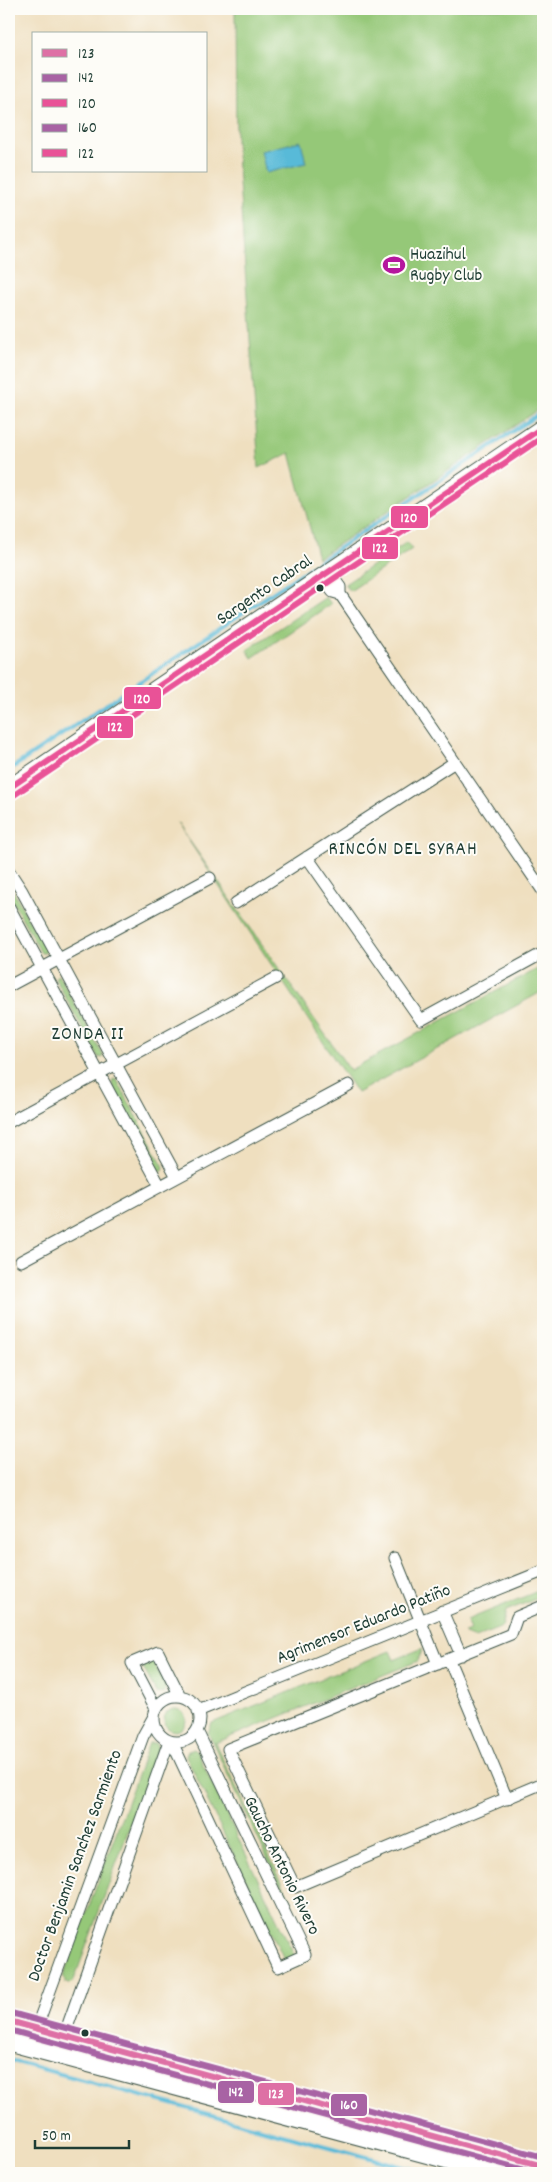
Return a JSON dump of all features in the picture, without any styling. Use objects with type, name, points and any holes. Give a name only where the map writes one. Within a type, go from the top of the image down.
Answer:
[{"type":"main road","name":"Sargento Cabral","points":[[9,788],[543,427]]},
{"type":"main road","points":[[9,2021],[374,2130],[500,2173]]},
{"type":"main road","points":[[9,2041],[374,2130],[543,2166]]},
{"type":"street","points":[[325,574],[340,587],[340,594],[543,891]]},
{"type":"street","points":[[236,903],[454,762]]},
{"type":"street","points":[[307,857],[421,1020],[543,953]]},
{"type":"street","points":[[9,871],[22,891],[177,1177]]},
{"type":"street","points":[[9,986],[210,878]]},
{"type":"street","points":[[9,907],[160,1186]]},
{"type":"street","points":[[9,1122],[276,978]]},
{"type":"street","points":[[21,1261],[349,1085]]},
{"type":"street","points":[[395,1558],[420,1620],[443,1662],[507,1799]]},
{"type":"street","name":"Agrimensor Eduardo Patiño","points":[[198,1711],[543,1571]]},
{"type":"street","points":[[543,1606],[517,1617],[511,1634],[228,1749],[295,1887],[543,1783]]},
{"type":"street","points":[[442,1612],[461,1655]]},
{"type":"street","points":[[155,1713],[162,1701],[180,1696],[194,1703],[198,1711],[200,1724],[197,1731],[186,1740],[171,1742],[157,1732],[155,1713],[132,1663],[158,1652],[180,1696]]},
{"type":"street","name":"Doctor Benjamin Sanchez Sarmiento","points":[[36,2029],[143,1736],[155,1713]]},
{"type":"street","name":"Gaucho Antonio Rivero","points":[[171,1742],[278,1967],[305,1955],[197,1731]]},
{"type":"street","points":[[64,2036],[171,1742]]},
{"type":"green space","name":"Huazihul Rugby Club","points":[[235,9],[543,9],[543,390],[540,393],[541,408],[318,558],[290,453],[259,468],[236,139]]},
{"type":"green space","points":[[407,542],[412,549],[350,591],[345,584]]},
{"type":"green space","points":[[326,597],[331,604],[252,658],[247,650]]},
{"type":"green space","points":[[177,823],[350,1070],[543,966],[543,991],[357,1093]]},
{"type":"green space","points":[[9,884],[46,950],[45,953],[41,953],[9,894]]},
{"type":"green space","points":[[58,974],[103,1055],[102,1058],[98,1057],[55,978]]},
{"type":"green space","points":[[113,1079],[117,1080],[164,1167],[163,1171],[159,1171],[112,1084]]},
{"type":"green space","points":[[543,1589],[543,1596],[506,1611],[502,1627],[475,1638],[465,1634],[465,1632],[471,1629],[467,1620]]},
{"type":"green space","points":[[423,1648],[418,1661],[215,1743],[292,1903],[289,1904],[208,1733],[212,1723],[390,1651],[394,1660]]},
{"type":"green space","points":[[149,1653],[166,1687],[164,1694],[156,1693],[138,1657]]},
{"type":"green space","points":[[175,1709],[183,1712],[186,1720],[183,1728],[175,1731],[167,1728],[164,1720],[167,1712]]},
{"type":"green space","points":[[149,1743],[156,1743],[158,1749],[74,1980],[70,1984],[66,1983],[63,1977]]},
{"type":"green space","points":[[193,1749],[197,1752],[297,1961],[287,1965],[186,1756],[188,1751]]},
{"type":"water","points":[[301,141],[306,163],[266,173],[261,151]]},
{"type":"waterway","points":[[9,770],[543,411]]},
{"type":"waterway","points":[[9,2060],[426,2173]]},
{"type":"transit line","name":"120","points":[[9,788],[543,427]]},
{"type":"transit line","name":"122","points":[[14,795],[543,437]]},
{"type":"transit line","name":"160","points":[[11,2013],[543,2157]]},
{"type":"transit line","name":"123","points":[[9,2021],[543,2166]]},
{"type":"transit line","name":"142","points":[[9,2030],[536,2173]]},
{"type":"place","name":"Huazihul Rugby Club","points":[[394,265]]},
{"type":"district","name":"RINCÓN DEL SYRAH","points":[[403,850]]},
{"type":"district","name":"ZONDA II","points":[[88,1035]]}]
